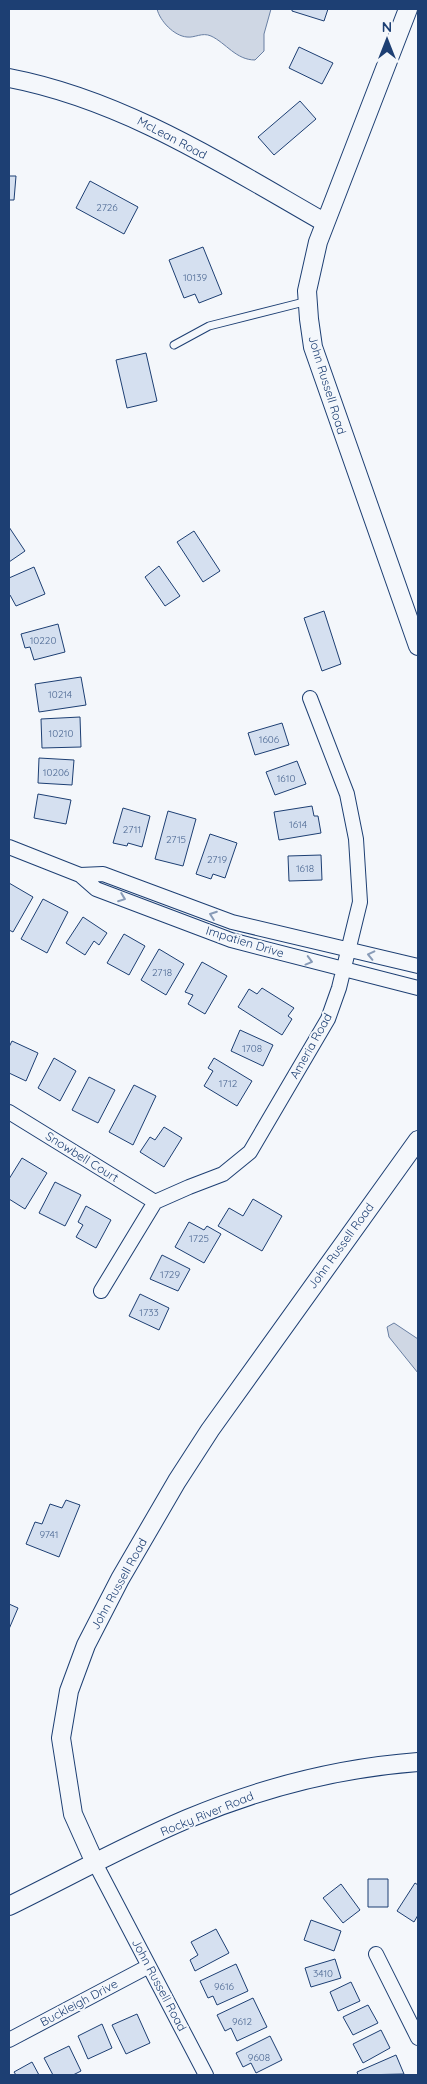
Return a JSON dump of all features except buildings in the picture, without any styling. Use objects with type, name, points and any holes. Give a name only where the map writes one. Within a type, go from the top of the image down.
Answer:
[{"type":"street","name":"John Russell Road","points":[[408,9],[324,222],[310,269],[308,301],[313,347],[418,646]]},
{"type":"street","name":"McLean Road","points":[[9,78],[73,93],[114,109],[159,130],[324,222]]},
{"type":"street","name":"Ameria Road","points":[[155,1202],[224,1174],[250,1152],[328,1019],[344,970],[360,902],[356,839],[347,794],[310,698]]},
{"type":"street","name":"Impatien Drive","points":[[9,847],[80,875],[96,889],[231,940],[418,988]]},
{"type":"street","name":"Impatien Drive","points":[[80,875],[104,874],[232,922],[418,966]]},
{"type":"street","name":"Snowbell Court","points":[[9,1112],[155,1202]]},
{"type":"street","name":"John Russell Road","points":[[206,2075],[95,1863],[73,1814],[61,1738],[69,1691],[86,1645],[120,1579],[177,1481],[210,1430],[418,1140]]},
{"type":"street","points":[[101,1291],[155,1202]]},
{"type":"street","name":"Rocky River Road","points":[[9,1906],[187,1819],[290,1783],[373,1766],[418,1762]]},
{"type":"street","points":[[376,1954],[418,2038]]},
{"type":"street","name":"Buckleigh Drive","points":[[9,2040],[149,1966]]},
{"type":"lane","points":[[174,345],[209,326],[308,301]]},
{"type":"shaded area","points":[[157,9],[271,9],[264,34],[264,51],[255,60],[248,59],[237,54],[211,36],[182,36],[168,27]]},
{"type":"shaded area","points":[[394,1323],[418,1339],[418,1373],[389,1337],[387,1327]]}]
